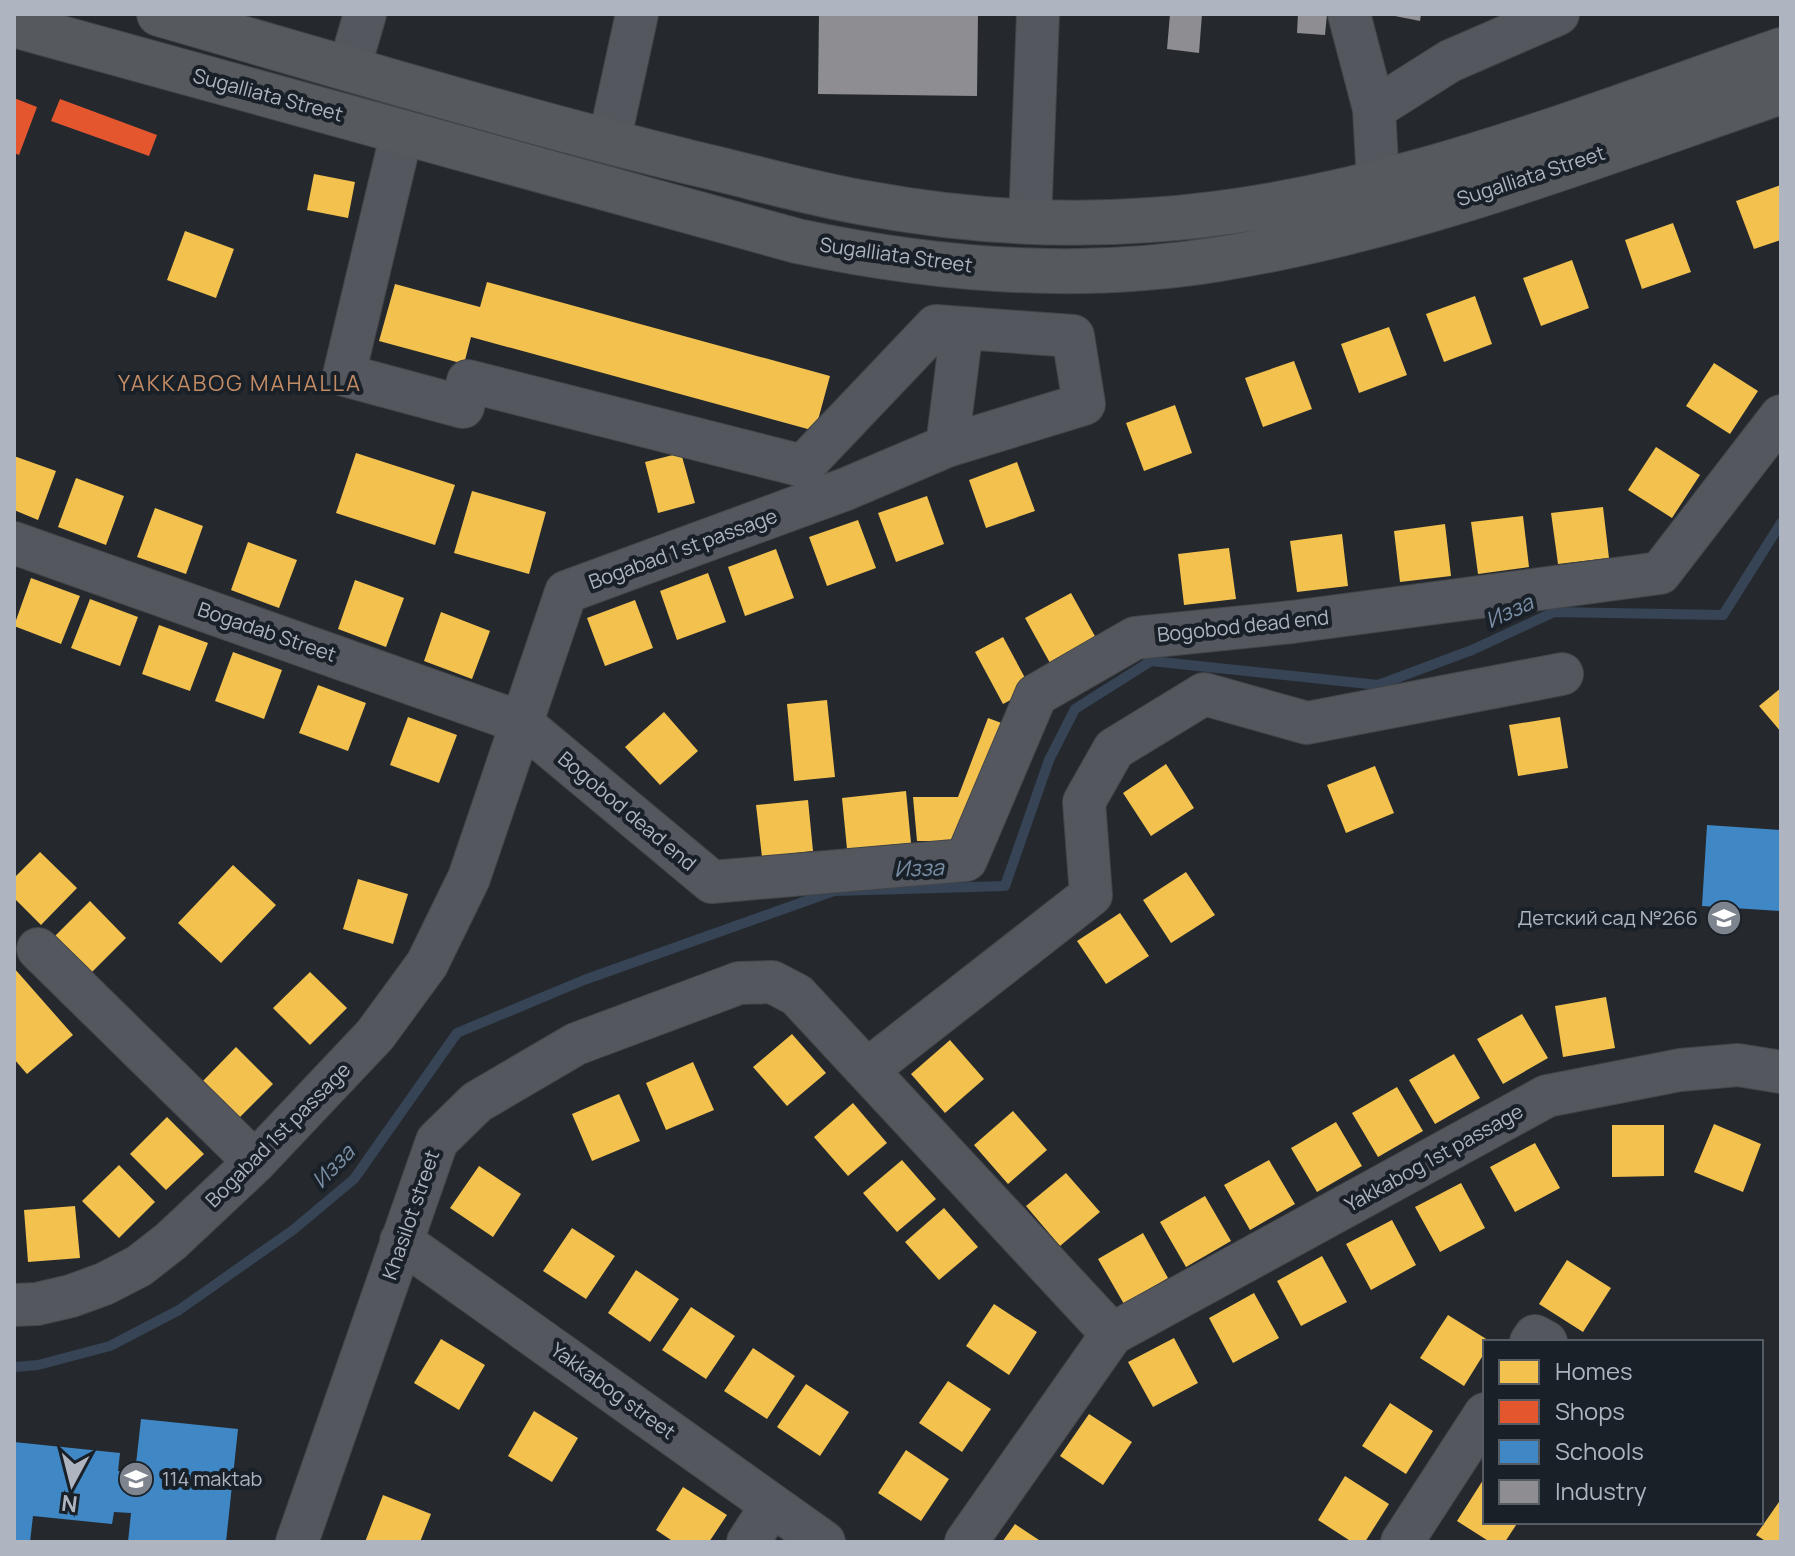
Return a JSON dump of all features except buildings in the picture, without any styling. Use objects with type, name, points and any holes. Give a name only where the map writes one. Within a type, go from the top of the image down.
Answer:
[{"type":"main road","name":"Sugalliata Street","points":[[159,14],[609,142],[864,203],[974,218],[1030,221],[1135,221],[1212,214],[1272,205],[1378,182],[1510,144],[1781,50]]},
{"type":"main road","name":"Sugalliata Street","points":[[14,25],[797,241],[854,253],[969,266],[1090,270],[1216,260],[1280,248],[1403,217],[1526,180],[1781,92]]},
{"type":"street","points":[[349,69],[365,14]]},
{"type":"street","points":[[609,142],[637,14]]},
{"type":"street","points":[[1030,221],[1038,14]]},
{"type":"street","points":[[1349,14],[1374,109],[1378,182]]},
{"type":"street","points":[[1374,109],[1450,61],[1558,14]]},
{"type":"street","points":[[402,132],[344,375],[463,407],[468,381],[803,466],[936,326],[962,328],[947,446]]},
{"type":"street","name":"Bogabad 1 st passage","points":[[469,878],[566,592],[846,489],[947,446],[1084,404],[1073,336],[962,328]]},
{"type":"street","name":"Bogobod dead end","points":[[520,722],[712,882],[966,860],[1036,695],[1135,638],[1292,622],[1660,573],[1781,416]]},
{"type":"street","name":"Bogadab Street","points":[[14,543],[520,722]]},
{"type":"street","points":[[1112,1334],[867,1070],[1091,895],[1084,802],[1114,749],[1204,694],[1307,723],[1562,674]]},
{"type":"street","name":"Bogabad 1st passage","points":[[14,1305],[37,1304],[104,1284],[139,1266],[171,1241],[255,1162],[375,1035],[427,964],[469,878]]},
{"type":"street","points":[[38,949],[255,1162]]},
{"type":"street","name":"Khasilot street","points":[[297,1542],[437,1141],[477,1102],[576,1044],[739,983],[772,982],[797,995],[867,1070]]},
{"type":"street","name":"Yakkabog 1st passage","points":[[966,1542],[1112,1334],[1547,1096],[1680,1070],[1738,1065],[1781,1072]]},
{"type":"street","name":"Yakkabog street","points":[[401,1241],[824,1542]]},
{"type":"street","points":[[1402,1542],[1483,1417]]},
{"type":"street","points":[[748,1542],[772,1505]]},
{"type":"waterway","name":"Изза","points":[[14,1367],[38,1365],[110,1346],[179,1310],[293,1230],[354,1179],[457,1033],[584,980],[834,891],[1005,886],[1049,760],[1075,709],[1151,661],[1378,685],[1472,650],[1554,612],[1723,615],[1781,523]]},
{"type":"place","name":"Детский сад №266","points":[[1724,918]]},
{"type":"place","name":"114 maktab","points":[[136,1479]]},
{"type":"district","name":"YAKKABOG MAHALLA","points":[[240,383]]}]
